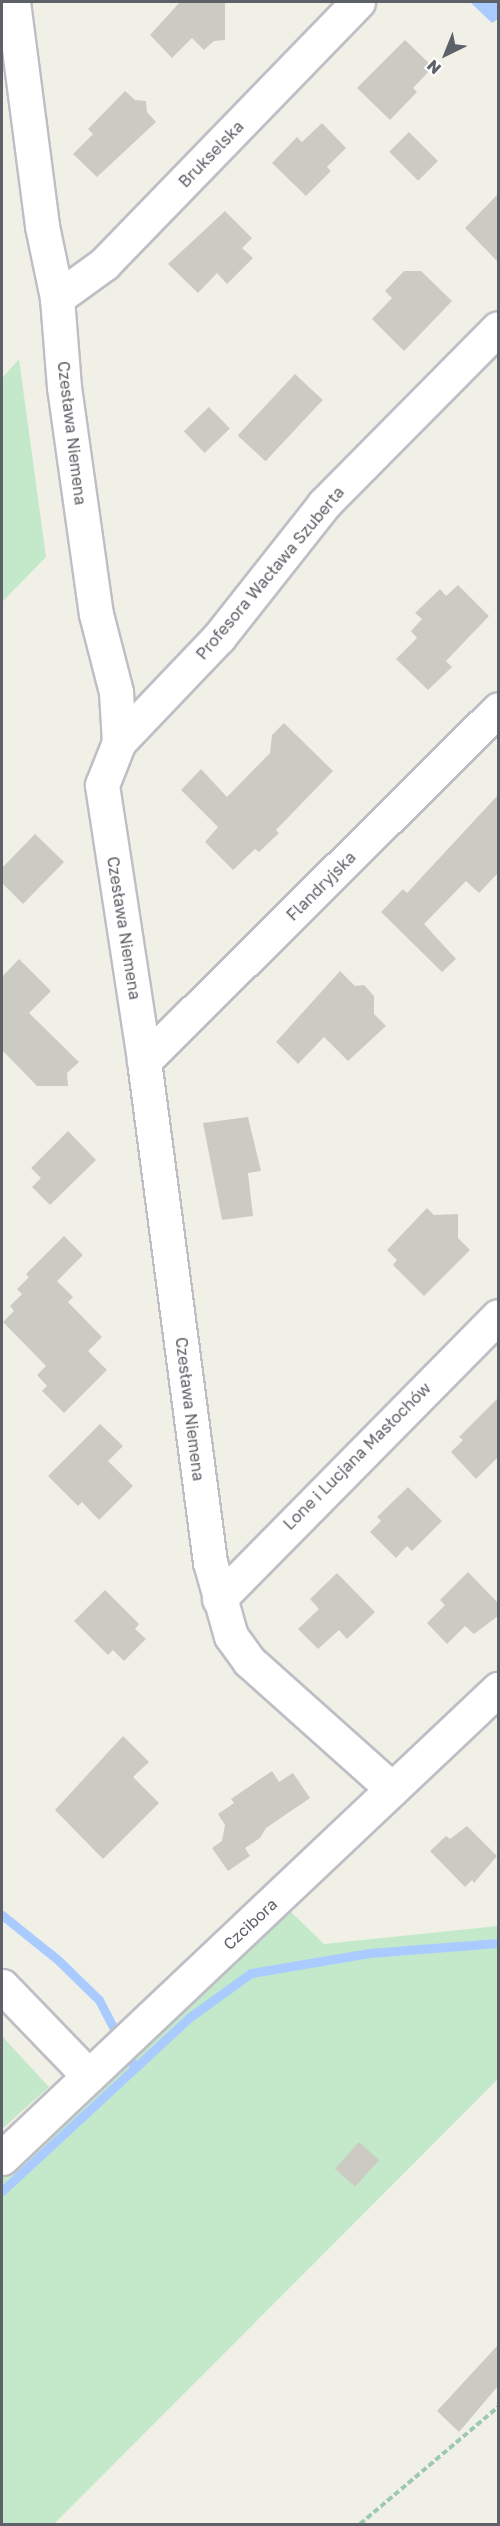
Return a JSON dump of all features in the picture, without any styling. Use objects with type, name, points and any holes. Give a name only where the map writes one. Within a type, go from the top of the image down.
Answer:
[{"type":"street","name":"Czesława Niemena","points":[[13,2],[42,226],[57,298],[64,387],[96,614],[116,692],[119,742],[102,785],[144,1061],[210,1562],[231,1636],[249,1661],[392,1789]]},
{"type":"street","name":"Brukselska","points":[[57,298],[110,258],[358,2]]},
{"type":"street","name":"Profesora Wacława Szuberta","points":[[119,742],[219,637],[324,504],[498,328]]},
{"type":"street","name":"Flandryjska","points":[[144,1061],[498,710]]},
{"type":"street","name":"Lone i Lucjana Masłochów","points":[[219,1599],[498,1316]]},
{"type":"street","name":"Czcibora","points":[[2,2158],[498,1689]]},
{"type":"street","points":[[2,1986],[89,2076]]},
{"type":"path","points":[[360,2524],[498,2407]]},
{"type":"green space","points":[[19,359],[46,557],[2,602],[2,378]]},
{"type":"green space","points":[[290,1911],[324,1944],[498,1926],[498,2079],[54,2524],[2,2524],[2,2178]]},
{"type":"green space","points":[[2,2036],[49,2087],[2,2129]]},
{"type":"water","points":[[470,2],[498,2],[498,19],[492,23]]},
{"type":"building","points":[[180,2],[225,2],[225,40],[214,41],[204,50],[192,38],[172,58],[150,35]]},
{"type":"building","points":[[405,40],[433,67],[413,88],[417,92],[390,120],[357,88]]},
{"type":"building","points":[[125,91],[135,100],[146,101],[147,112],[156,122],[97,177],[73,154],[93,134],[88,129]]},
{"type":"building","points":[[322,123],[346,148],[327,167],[331,171],[306,196],[272,163],[297,137],[302,142]]},
{"type":"building","points":[[409,132],[438,161],[418,181],[389,152]]},
{"type":"building","points":[[498,194],[498,262],[465,228]]},
{"type":"building","points":[[225,211],[252,238],[242,248],[253,258],[227,284],[217,273],[198,293],[168,264]]},
{"type":"building","points":[[404,271],[421,271],[452,301],[404,351],[372,319],[392,298],[385,291]]},
{"type":"building","points":[[295,374],[323,400],[266,461],[238,435]]},
{"type":"building","points":[[209,407],[230,429],[205,453],[184,431]]},
{"type":"building","points":[[458,585],[489,616],[446,661],[452,667],[428,690],[396,659],[417,638],[411,631],[422,619],[415,613],[440,589],[446,596]]},
{"type":"building","points":[[284,723],[333,771],[276,830],[279,833],[259,852],[255,849],[233,870],[205,842],[218,827],[181,790],[201,769],[227,797],[270,753],[272,735]]},
{"type":"building","points":[[498,795],[498,873],[479,893],[466,881],[424,924],[456,959],[442,972],[381,912],[403,889],[407,893]]},
{"type":"building","points":[[35,834],[64,862],[23,904],[2,883],[2,868]]},
{"type":"building","points":[[19,959],[51,991],[29,1013],[79,1062],[67,1073],[68,1086],[37,1086],[2,1050],[2,977]]},
{"type":"building","points":[[340,971],[355,986],[364,985],[374,996],[374,1014],[386,1026],[348,1061],[324,1037],[298,1064],[276,1042]]},
{"type":"building","points":[[248,1117],[261,1171],[248,1173],[253,1216],[222,1220],[203,1123]]},
{"type":"building","points":[[68,1131],[96,1160],[50,1205],[32,1187],[41,1178],[31,1168]]},
{"type":"building","points":[[427,1208],[434,1215],[458,1214],[458,1238],[470,1250],[424,1296],[393,1265],[397,1260],[387,1250]]},
{"type":"building","points":[[64,1236],[83,1255],[57,1281],[73,1297],[68,1302],[102,1337],[88,1351],[107,1370],[64,1413],[42,1391],[47,1386],[37,1375],[46,1366],[3,1322],[14,1311],[10,1306],[22,1294],[17,1289],[29,1277],[26,1274]]},
{"type":"building","points":[[498,1398],[498,1457],[476,1479],[451,1452],[463,1440],[459,1437]]},
{"type":"building","points":[[100,1424],[123,1446],[108,1461],[133,1486],[99,1520],[82,1502],[78,1506],[48,1476]]},
{"type":"building","points":[[408,1487],[442,1521],[412,1551],[407,1546],[396,1558],[370,1532],[381,1521],[377,1517]]},
{"type":"building","points":[[468,1572],[498,1603],[498,1616],[474,1634],[465,1626],[447,1644],[427,1623],[445,1605],[440,1600]]},
{"type":"building","points":[[337,1573],[375,1612],[347,1639],[339,1630],[318,1649],[298,1629],[319,1609],[310,1599]]},
{"type":"building","points":[[105,1590],[139,1624],[135,1629],[146,1639],[124,1661],[113,1650],[108,1655],[74,1621]]},
{"type":"building","points":[[123,1736],[149,1762],[133,1777],[159,1803],[103,1859],[55,1810]]},
{"type":"building","points":[[272,1771],[279,1782],[293,1773],[310,1798],[266,1828],[260,1838],[245,1848],[250,1856],[228,1871],[212,1848],[222,1841],[225,1825],[218,1814],[234,1803],[231,1799]]},
{"type":"building","points":[[467,1826],[497,1856],[474,1883],[472,1880],[465,1887],[430,1851],[446,1836],[450,1839]]},
{"type":"building","points":[[359,2142],[379,2160],[355,2187],[335,2169]]},
{"type":"building","points":[[498,2345],[498,2386],[459,2432],[437,2411]]},
{"type":"waterway","points":[[2,1915],[58,1960],[99,2000],[134,2067]]},
{"type":"waterway","points":[[2,2191],[190,2017],[251,1973],[369,1953],[498,1943]]}]
